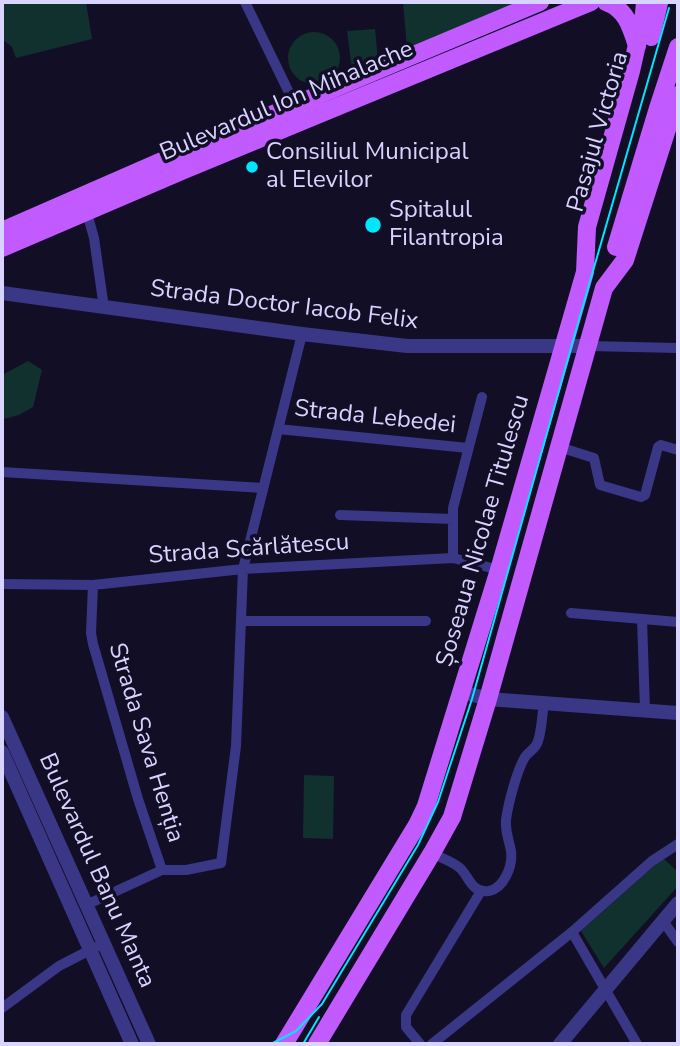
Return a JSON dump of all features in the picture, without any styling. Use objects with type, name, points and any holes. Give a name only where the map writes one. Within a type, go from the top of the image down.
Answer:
[{"type":"main road","name":"Bulevardul Ion Mihalache","points":[[2,248],[86,213],[540,2]]},
{"type":"main road","name":"Bulevardul Ion Mihalache","points":[[2,231],[178,154],[299,114],[592,2]]},
{"type":"main road","points":[[606,2],[613,4],[623,14],[637,46]]},
{"type":"main road","name":"Șoseaua Nicolae Titulescu","points":[[283,1043],[422,816],[499,570],[585,272],[587,227],[637,46],[652,3]]},
{"type":"main road","name":"Pasajul Victoria","points":[[585,272],[635,100],[652,3]]},
{"type":"main road","name":"Pasajul Victoria","points":[[604,288],[678,47]]},
{"type":"main road","name":"Șoseaua Nicolae Titulescu","points":[[317,1044],[452,817],[604,288],[625,260],[678,95]]},
{"type":"street","points":[[245,2],[299,114]]},
{"type":"street","points":[[86,213],[94,238],[103,308]]},
{"type":"street","name":"Strada Doctor Iacob Felix","points":[[3,291],[103,308],[407,346],[588,346]]},
{"type":"street","points":[[595,321],[600,334],[617,346]]},
{"type":"street","points":[[86,905],[162,870],[186,870],[221,863],[236,746],[243,569],[302,334]]},
{"type":"street","points":[[588,346],[678,348]]},
{"type":"street","points":[[453,558],[453,508],[482,397]]},
{"type":"street","name":"Strada Lebedei","points":[[278,429],[468,448]]},
{"type":"street","points":[[559,447],[593,457],[596,460],[600,485],[641,497],[645,495],[658,447],[662,445],[678,450]]},
{"type":"street","points":[[2,472],[263,488]]},
{"type":"street","points":[[340,515],[453,519]]},
{"type":"street","name":"Strada Scărlătescu","points":[[2,584],[93,585],[243,569],[453,558],[499,570]]},
{"type":"street","name":"Strada Sava Henția","points":[[93,585],[93,644],[138,799],[162,870]]},
{"type":"street","points":[[571,613],[678,622]]},
{"type":"street","points":[[642,619],[645,710]]},
{"type":"street","points":[[241,621],[426,621]]},
{"type":"street","points":[[462,692],[488,699],[678,713]]},
{"type":"street","points":[[432,853],[461,869],[470,884],[481,891],[491,891],[502,884],[510,864],[510,848],[505,832],[508,811],[522,763],[538,741],[544,703]]},
{"type":"street","name":"Bulevardul Banu Manta","points":[[2,717],[86,905],[96,947],[132,1044]]},
{"type":"street","name":"Bulevardul Banu Manta","points":[[2,752],[96,947],[149,1044]]},
{"type":"street","points":[[432,1044],[572,932],[652,862],[678,844]]},
{"type":"street","points":[[420,1044],[406,1027],[406,1015],[481,891]]},
{"type":"street","points":[[560,1044],[678,903]]},
{"type":"street","points":[[663,921],[678,942]]},
{"type":"street","points":[[572,932],[637,1044]]},
{"type":"street","points":[[2,1008],[60,966],[96,947]]},
{"type":"green space","points":[[2,2],[86,2],[92,39],[16,58],[12,47],[2,39]]},
{"type":"green space","points":[[403,2],[517,2],[407,49]]},
{"type":"green space","points":[[375,29],[378,60],[352,70],[347,31]]},
{"type":"green space","points":[[314,32],[324,34],[332,40],[338,48],[338,68],[332,76],[324,82],[314,84],[304,82],[296,76],[290,68],[288,58],[290,48],[296,40],[304,34]]},
{"type":"green space","points":[[28,361],[42,370],[33,407],[4,419],[2,375]]},
{"type":"green space","points":[[304,775],[334,776],[333,839],[303,838]]},
{"type":"green space","points":[[663,858],[678,872],[678,886],[604,968],[581,931]]},
{"type":"tram line","points":[[271,1044],[296,1031],[322,1004],[418,845],[438,802],[472,699],[669,8]]},
{"type":"tram line","points":[[303,1044],[319,1017]]},
{"type":"place","name":"Consiliul Municipal al Elevilor","points":[[252,167]]},
{"type":"place","name":"Spitalul Filantropia","points":[[373,225]]}]
